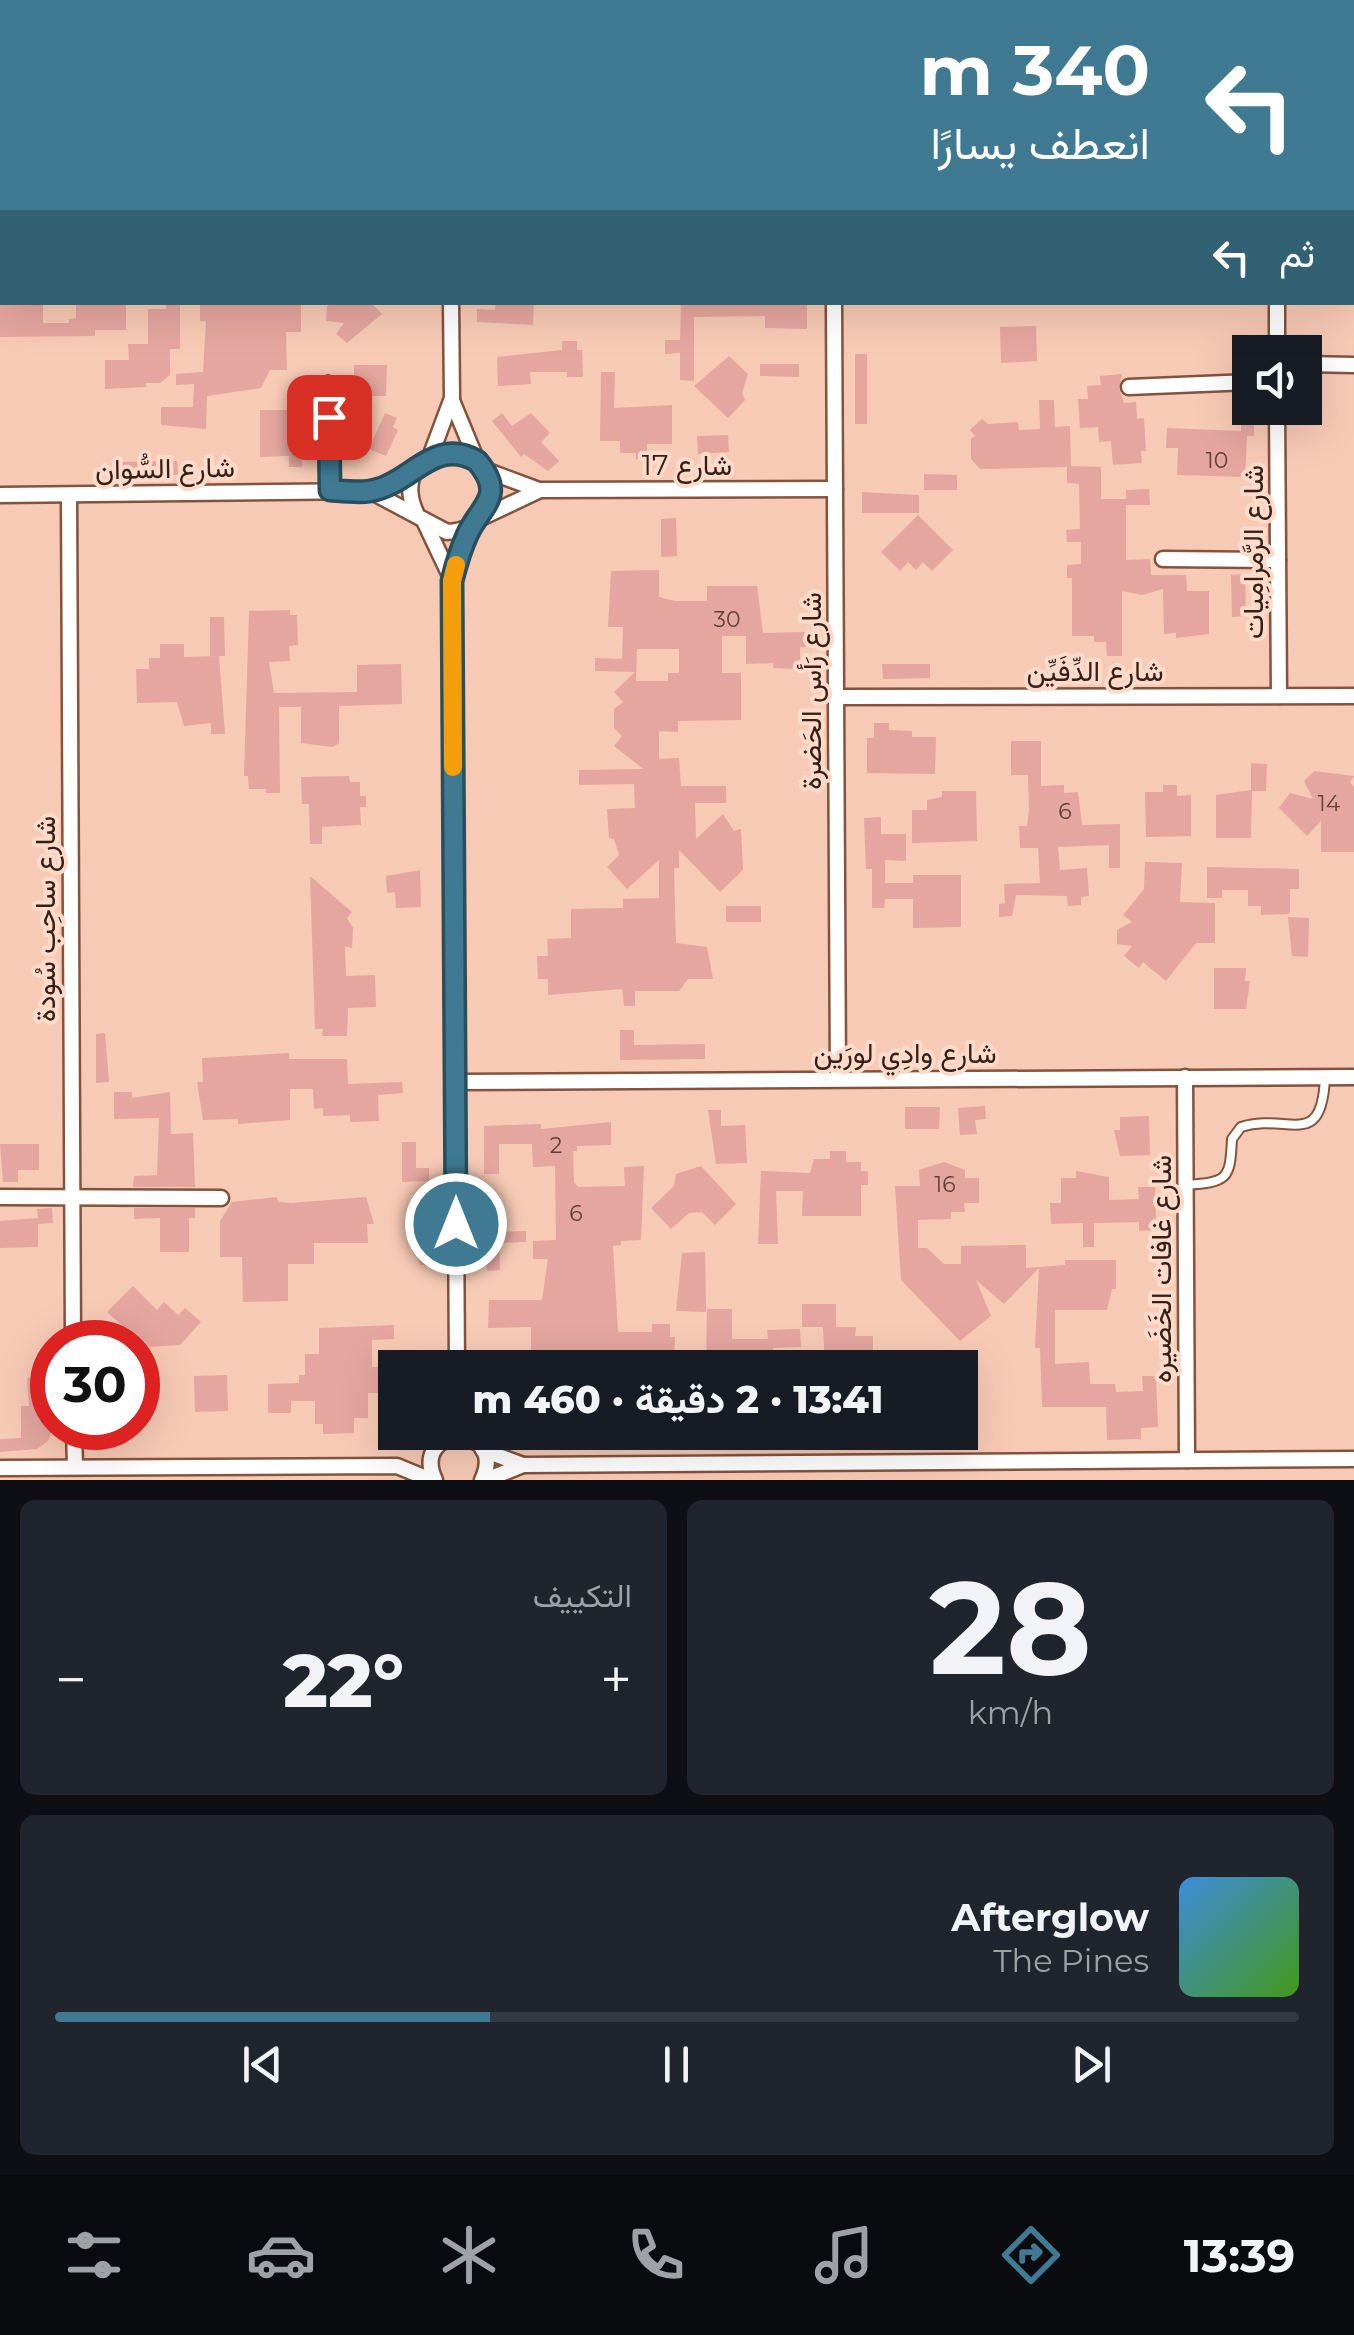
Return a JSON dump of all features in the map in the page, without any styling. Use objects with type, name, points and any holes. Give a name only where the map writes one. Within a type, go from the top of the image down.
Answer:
[{"type":"street","points":[[451,305],[452,398],[430,457],[416,470],[410,494],[452,581]]},
{"type":"street","name":"شارع رَأس الحَضرة","points":[[834,305],[838,1079]]},
{"type":"street","points":[[1277,305],[1277,335]]},
{"type":"street","points":[[1322,364],[1354,364]]},
{"type":"street","points":[[1129,387],[1232,383]]},
{"type":"street","points":[[452,398],[490,489],[452,581],[457,1350]]},
{"type":"street","name":"شارع الرَّمرامِيات","points":[[1277,425],[1280,696]]},
{"type":"street","points":[[430,457],[454,452],[481,465]]},
{"type":"street","name":"شارع 17","points":[[481,465],[539,490],[835,489]]},
{"type":"street","name":"شارع السُّوان","points":[[0,495],[370,491],[416,470]]},
{"type":"street","name":"شارع 17","points":[[476,523],[539,490]]},
{"type":"street","name":"شارع السُّوان","points":[[370,491],[421,519]]},
{"type":"street","name":"شارع ساحِب سُودة","points":[[68,495],[74,1320]]},
{"type":"street","points":[[421,519],[446,532],[476,523]]},
{"type":"street","points":[[1162,559],[1278,560]]},
{"type":"street","name":"شارع الدِّفَيِّن","points":[[837,697],[1354,696]]},
{"type":"street","name":"شارع غافات الخَضَيره","points":[[1186,1077],[1187,1460]]},
{"type":"street","name":"شارع وادِي لورَين","points":[[456,1082],[1354,1077]]},
{"type":"street","points":[[0,1196],[221,1198]]},
{"type":"street","points":[[75,1450],[75,1467]]},
{"type":"street","points":[[397,1466],[425,1450]]},
{"type":"street","points":[[0,1468],[397,1466],[433,1480],[431,1460],[436,1450]]},
{"type":"street","points":[[480,1450],[487,1467],[484,1480]]},
{"type":"street","points":[[493,1450],[523,1465]]},
{"type":"street","points":[[484,1480],[523,1465],[1354,1459]]},
{"type":"lane","points":[[328,380],[330,490]]},
{"type":"lane","points":[[1185,1185],[1216,1182],[1226,1175],[1233,1160],[1232,1139],[1241,1127],[1303,1125],[1314,1120],[1324,1106],[1324,1077]]},
{"type":"building","points":[[0,305],[43,305],[43,323],[69,323],[69,319],[76,318],[76,305],[126,305],[126,330],[95,330],[95,336],[0,337]]},
{"type":"building","points":[[166,305],[180,305],[180,349],[170,349],[170,375],[160,383],[146,383],[146,387],[105,389],[105,360],[129,360],[128,344],[148,344],[148,309],[166,309]]},
{"type":"building","points":[[200,305],[301,305],[301,332],[286,332],[287,370],[270,370],[261,388],[207,396],[206,429],[161,425],[161,407],[193,407],[194,384],[176,385],[176,374],[203,372],[206,321],[200,321]]},
{"type":"building","points":[[373,305],[382,314],[347,343],[336,334],[344,323],[326,321],[327,306]]},
{"type":"building","points":[[496,305],[534,305],[533,325],[477,322],[477,309],[495,310]]},
{"type":"building","points":[[681,305],[807,305],[807,329],[765,328],[765,316],[694,317],[694,381],[680,380],[680,353],[665,354],[665,340],[680,340]]},
{"type":"building","points":[[1036,326],[1037,361],[1001,363],[1000,327]]},
{"type":"building","points":[[562,341],[577,341],[577,350],[582,350],[583,377],[567,377],[567,372],[530,372],[531,384],[498,386],[497,357],[562,350]]},
{"type":"building","points":[[855,354],[867,354],[867,424],[855,424]]},
{"type":"building","points":[[729,356],[748,374],[742,393],[745,400],[728,418],[694,386]]},
{"type":"building","points":[[760,364],[799,364],[799,377],[760,376]]},
{"type":"building","points":[[354,365],[387,365],[386,396],[354,396]]},
{"type":"building","points":[[601,372],[615,372],[614,408],[672,405],[672,444],[647,444],[647,459],[636,459],[636,453],[620,453],[620,441],[600,441]]},
{"type":"building","points":[[1122,374],[1119,388],[1124,403],[1136,402],[1137,419],[1144,418],[1146,451],[1141,451],[1142,463],[1113,465],[1111,441],[1099,442],[1098,427],[1080,428],[1078,399],[1088,399],[1087,386],[1101,385],[1100,376]]},
{"type":"building","points":[[1039,400],[1054,400],[1055,427],[1070,426],[1071,466],[1101,467],[1101,499],[1126,499],[1126,490],[1149,489],[1150,505],[1126,505],[1126,560],[1150,559],[1151,575],[1186,575],[1187,591],[1209,591],[1209,634],[1176,638],[1176,633],[1164,634],[1163,589],[1142,595],[1122,591],[1122,656],[1107,656],[1106,642],[1094,642],[1094,636],[1072,636],[1072,578],[1067,578],[1067,565],[1081,564],[1081,542],[1067,542],[1066,530],[1080,529],[1079,484],[1067,483],[1067,467],[980,469],[971,459],[971,439],[975,436],[970,430],[982,419],[988,424],[1018,422],[1019,430],[1040,429]]},
{"type":"building","points":[[260,410],[298,410],[302,467],[289,467],[289,456],[260,457]]},
{"type":"building","points":[[385,413],[397,418],[393,427],[398,430],[386,456],[369,449]]},
{"type":"building","points":[[502,413],[512,426],[531,413],[550,433],[541,442],[559,461],[548,471],[524,454],[521,457],[492,421]]},
{"type":"building","points":[[1241,425],[1254,425],[1254,436],[1247,436],[1245,477],[1177,475],[1178,448],[1166,448],[1167,428],[1241,431]]},
{"type":"building","points":[[728,435],[729,452],[698,454],[697,436]]},
{"type":"building","points":[[177,461],[178,475],[116,475],[116,462]]},
{"type":"building","points":[[924,474],[957,475],[957,490],[924,490]]},
{"type":"building","points":[[862,492],[919,495],[919,513],[862,513]]},
{"type":"building","points":[[918,515],[953,550],[932,571],[923,562],[916,570],[908,562],[900,571],[881,552]]},
{"type":"building","points":[[676,518],[677,556],[661,557],[661,519]]},
{"type":"building","points":[[659,570],[659,597],[675,601],[707,601],[707,586],[757,586],[763,633],[806,632],[806,647],[800,647],[800,669],[773,668],[774,663],[746,664],[746,636],[722,636],[722,673],[741,673],[741,720],[678,721],[678,732],[659,731],[659,759],[679,758],[681,786],[726,786],[726,803],[695,803],[696,839],[723,814],[734,831],[741,829],[743,870],[720,892],[679,850],[679,868],[674,868],[676,943],[707,947],[713,979],[688,979],[679,991],[635,991],[635,1006],[624,1006],[622,989],[548,995],[548,979],[538,979],[537,956],[548,956],[547,939],[571,938],[571,909],[623,908],[623,899],[659,898],[659,860],[627,889],[607,867],[619,855],[614,839],[609,838],[607,809],[635,808],[634,784],[579,785],[579,770],[643,769],[614,746],[622,736],[614,728],[614,709],[623,702],[614,692],[635,672],[595,671],[595,658],[622,659],[623,627],[608,627],[611,571]],"holes":[[[637,649],[679,649],[679,673],[668,673],[668,681],[636,681]]]},
{"type":"building","points":[[1245,574],[1246,616],[1232,617],[1231,575]]},
{"type":"building","points":[[290,610],[290,615],[297,615],[298,645],[289,646],[290,661],[269,662],[274,693],[357,692],[357,665],[401,664],[402,704],[339,706],[339,743],[333,747],[301,743],[301,707],[279,707],[280,793],[266,793],[266,789],[249,789],[248,776],[244,776],[249,611]]},
{"type":"building","points":[[210,617],[224,617],[225,656],[210,656]]},
{"type":"building","points":[[160,644],[184,644],[184,657],[219,656],[225,734],[211,734],[211,723],[184,726],[177,702],[137,703],[136,669],[149,669],[149,658],[160,658]]},
{"type":"building","points":[[882,664],[930,664],[930,678],[883,679]]},
{"type":"building","points":[[874,723],[889,723],[889,730],[912,731],[912,737],[936,737],[935,774],[867,773],[867,738],[874,738]]},
{"type":"building","points":[[1011,741],[1041,741],[1041,786],[1064,785],[1064,793],[1078,792],[1082,825],[1120,824],[1120,868],[1109,868],[1109,845],[1058,847],[1060,870],[1087,868],[1089,896],[1081,897],[1081,905],[1068,906],[1067,896],[1016,895],[1012,916],[999,917],[999,904],[1005,903],[1004,884],[1040,883],[1038,848],[1020,848],[1019,826],[1027,826],[1029,809],[1028,775],[1011,775]]},
{"type":"building","points":[[1251,763],[1267,764],[1266,791],[1252,791],[1251,838],[1216,838],[1216,795],[1251,790]]},
{"type":"building","points":[[1314,771],[1354,776],[1350,782],[1354,787],[1354,852],[1321,852],[1321,821],[1307,836],[1279,808],[1290,793],[1313,799],[1304,781]]},
{"type":"building","points":[[349,776],[350,782],[360,782],[360,796],[366,796],[366,807],[360,807],[361,825],[322,827],[322,844],[310,844],[309,804],[302,804],[301,777]]},
{"type":"building","points":[[1163,785],[1177,785],[1177,796],[1191,795],[1191,836],[1146,837],[1145,792],[1163,792]]},
{"type":"building","points":[[942,791],[976,791],[977,841],[912,843],[912,810],[927,810],[927,800],[942,797]]},
{"type":"building","points":[[881,817],[881,834],[906,834],[906,861],[885,860],[885,883],[913,883],[913,875],[961,875],[961,927],[913,928],[913,899],[885,899],[884,908],[872,908],[872,869],[866,869],[864,818]]},
{"type":"building","points":[[1145,862],[1182,863],[1180,902],[1215,903],[1215,943],[1196,943],[1166,981],[1143,962],[1139,968],[1124,956],[1132,946],[1117,944],[1117,930],[1132,922],[1123,915],[1144,889]]},
{"type":"building","points":[[1207,867],[1299,869],[1299,889],[1290,889],[1290,914],[1261,915],[1261,906],[1248,906],[1248,890],[1222,890],[1222,898],[1207,898]]},
{"type":"building","points":[[420,870],[421,907],[396,908],[395,892],[387,893],[386,876]]},
{"type":"building","points":[[310,876],[352,912],[347,918],[353,928],[352,948],[345,946],[346,976],[375,975],[376,1007],[348,1008],[347,1036],[322,1036],[323,1029],[315,1029]]},
{"type":"building","points":[[726,906],[761,906],[761,922],[726,922]]},
{"type":"building","points":[[1288,917],[1309,918],[1308,957],[1292,956]]},
{"type":"building","points":[[1214,968],[1246,968],[1245,981],[1250,981],[1246,1009],[1214,1009]]},
{"type":"building","points":[[620,1030],[634,1030],[634,1045],[705,1044],[705,1059],[620,1060]]},
{"type":"building","points":[[105,1033],[109,1082],[96,1083],[96,1034]]},
{"type":"building","points":[[289,1053],[289,1059],[347,1059],[348,1084],[402,1082],[403,1093],[378,1095],[379,1121],[350,1122],[350,1115],[323,1116],[323,1108],[314,1109],[313,1089],[290,1089],[290,1120],[238,1124],[238,1119],[203,1120],[197,1082],[203,1082],[202,1058]]},
{"type":"building","points":[[114,1092],[132,1092],[132,1098],[170,1092],[171,1134],[193,1133],[195,1187],[133,1187],[134,1176],[157,1175],[159,1118],[114,1119]]},
{"type":"building","points":[[985,1106],[986,1119],[975,1120],[977,1134],[960,1135],[958,1108]]},
{"type":"building","points":[[905,1107],[940,1107],[939,1129],[905,1129]]},
{"type":"building","points":[[708,1110],[721,1110],[721,1126],[745,1125],[747,1163],[716,1164]]},
{"type":"building","points":[[1149,1116],[1150,1155],[1120,1156],[1114,1130],[1120,1130],[1120,1117]]},
{"type":"building","points":[[611,1122],[611,1145],[577,1146],[577,1151],[573,1151],[574,1182],[578,1187],[625,1186],[624,1167],[644,1166],[641,1240],[621,1241],[621,1245],[613,1246],[618,1332],[652,1332],[652,1324],[670,1324],[675,1350],[531,1350],[531,1327],[488,1328],[489,1300],[542,1300],[548,1259],[533,1259],[533,1241],[556,1240],[555,1166],[533,1167],[532,1144],[499,1144],[499,1174],[484,1174],[484,1126],[541,1124],[541,1129]]},
{"type":"building","points":[[402,1142],[416,1142],[416,1168],[429,1168],[429,1181],[402,1182]]},
{"type":"building","points":[[0,1144],[39,1144],[39,1170],[18,1170],[18,1182],[3,1182]]},
{"type":"building","points":[[830,1151],[846,1151],[846,1162],[861,1162],[861,1171],[868,1171],[868,1185],[861,1185],[861,1216],[802,1216],[803,1191],[776,1191],[778,1244],[758,1244],[761,1171],[810,1173],[814,1159],[830,1159]]},
{"type":"building","points":[[944,1162],[965,1170],[965,1178],[979,1178],[979,1203],[964,1203],[965,1212],[951,1212],[951,1219],[918,1220],[918,1248],[927,1248],[944,1264],[961,1264],[961,1246],[1026,1245],[1026,1268],[1065,1265],[1065,1260],[1116,1260],[1116,1289],[1112,1289],[1107,1310],[1055,1310],[1055,1364],[1089,1362],[1090,1384],[1115,1384],[1116,1392],[1143,1391],[1142,1376],[1156,1376],[1158,1427],[1141,1428],[1141,1439],[1107,1440],[1106,1407],[1042,1407],[1040,1348],[1035,1348],[1039,1268],[1004,1304],[976,1280],[991,1316],[960,1341],[901,1280],[895,1186],[920,1186],[919,1170]]},
{"type":"building","points":[[701,1166],[736,1204],[715,1225],[702,1212],[689,1213],[671,1229],[651,1208],[674,1186],[676,1174]]},
{"type":"building","points":[[1076,1171],[1109,1177],[1109,1200],[1139,1199],[1138,1187],[1155,1187],[1156,1221],[1151,1221],[1151,1230],[1139,1231],[1139,1222],[1094,1223],[1094,1247],[1083,1247],[1083,1223],[1051,1224],[1050,1203],[1061,1203],[1061,1178],[1076,1178]]},
{"type":"building","points":[[277,1197],[278,1202],[291,1203],[366,1197],[374,1224],[367,1224],[368,1243],[314,1243],[314,1264],[288,1264],[288,1301],[243,1302],[242,1257],[220,1257],[220,1221],[232,1202]]},
{"type":"building","points":[[52,1208],[53,1223],[38,1224],[38,1247],[0,1248],[0,1221],[38,1218],[37,1209]]},
{"type":"building","points":[[134,1208],[195,1208],[195,1218],[189,1218],[189,1252],[160,1252],[160,1218],[134,1219]]},
{"type":"building","points":[[417,1213],[431,1213],[431,1265],[420,1265],[417,1255]]},
{"type":"building","points":[[483,1227],[496,1227],[496,1232],[526,1231],[526,1242],[499,1243],[500,1270],[487,1271]]},
{"type":"building","points":[[705,1252],[706,1312],[676,1311],[682,1253]]},
{"type":"building","points":[[133,1286],[157,1310],[164,1302],[178,1315],[185,1308],[201,1322],[180,1345],[160,1346],[160,1320],[116,1320],[107,1312]]},
{"type":"building","points":[[802,1304],[836,1304],[836,1327],[856,1327],[855,1336],[873,1336],[873,1350],[824,1350],[823,1327],[802,1327]]},
{"type":"building","points":[[707,1309],[732,1309],[732,1339],[768,1339],[767,1330],[800,1329],[801,1347],[706,1350]]},
{"type":"building","points":[[394,1325],[394,1339],[372,1340],[372,1367],[378,1367],[378,1393],[368,1393],[368,1418],[354,1418],[354,1433],[323,1434],[323,1424],[315,1424],[315,1401],[291,1401],[291,1413],[268,1413],[268,1384],[299,1383],[299,1375],[305,1375],[305,1354],[319,1354],[319,1328]]},
{"type":"building","points":[[227,1375],[228,1411],[195,1412],[194,1376]]},
{"type":"building","points":[[30,1378],[30,1450],[0,1452],[0,1439],[21,1438],[21,1406],[29,1406]]},
{"type":"slow traffic","points":[[453,767],[452,581],[456,565]]},
{"type":"route","points":[[329,417],[330,490],[370,491],[394,482],[442,452],[466,454],[477,461],[489,479],[490,500],[481,518],[470,527],[452,581],[456,1224]]}]
